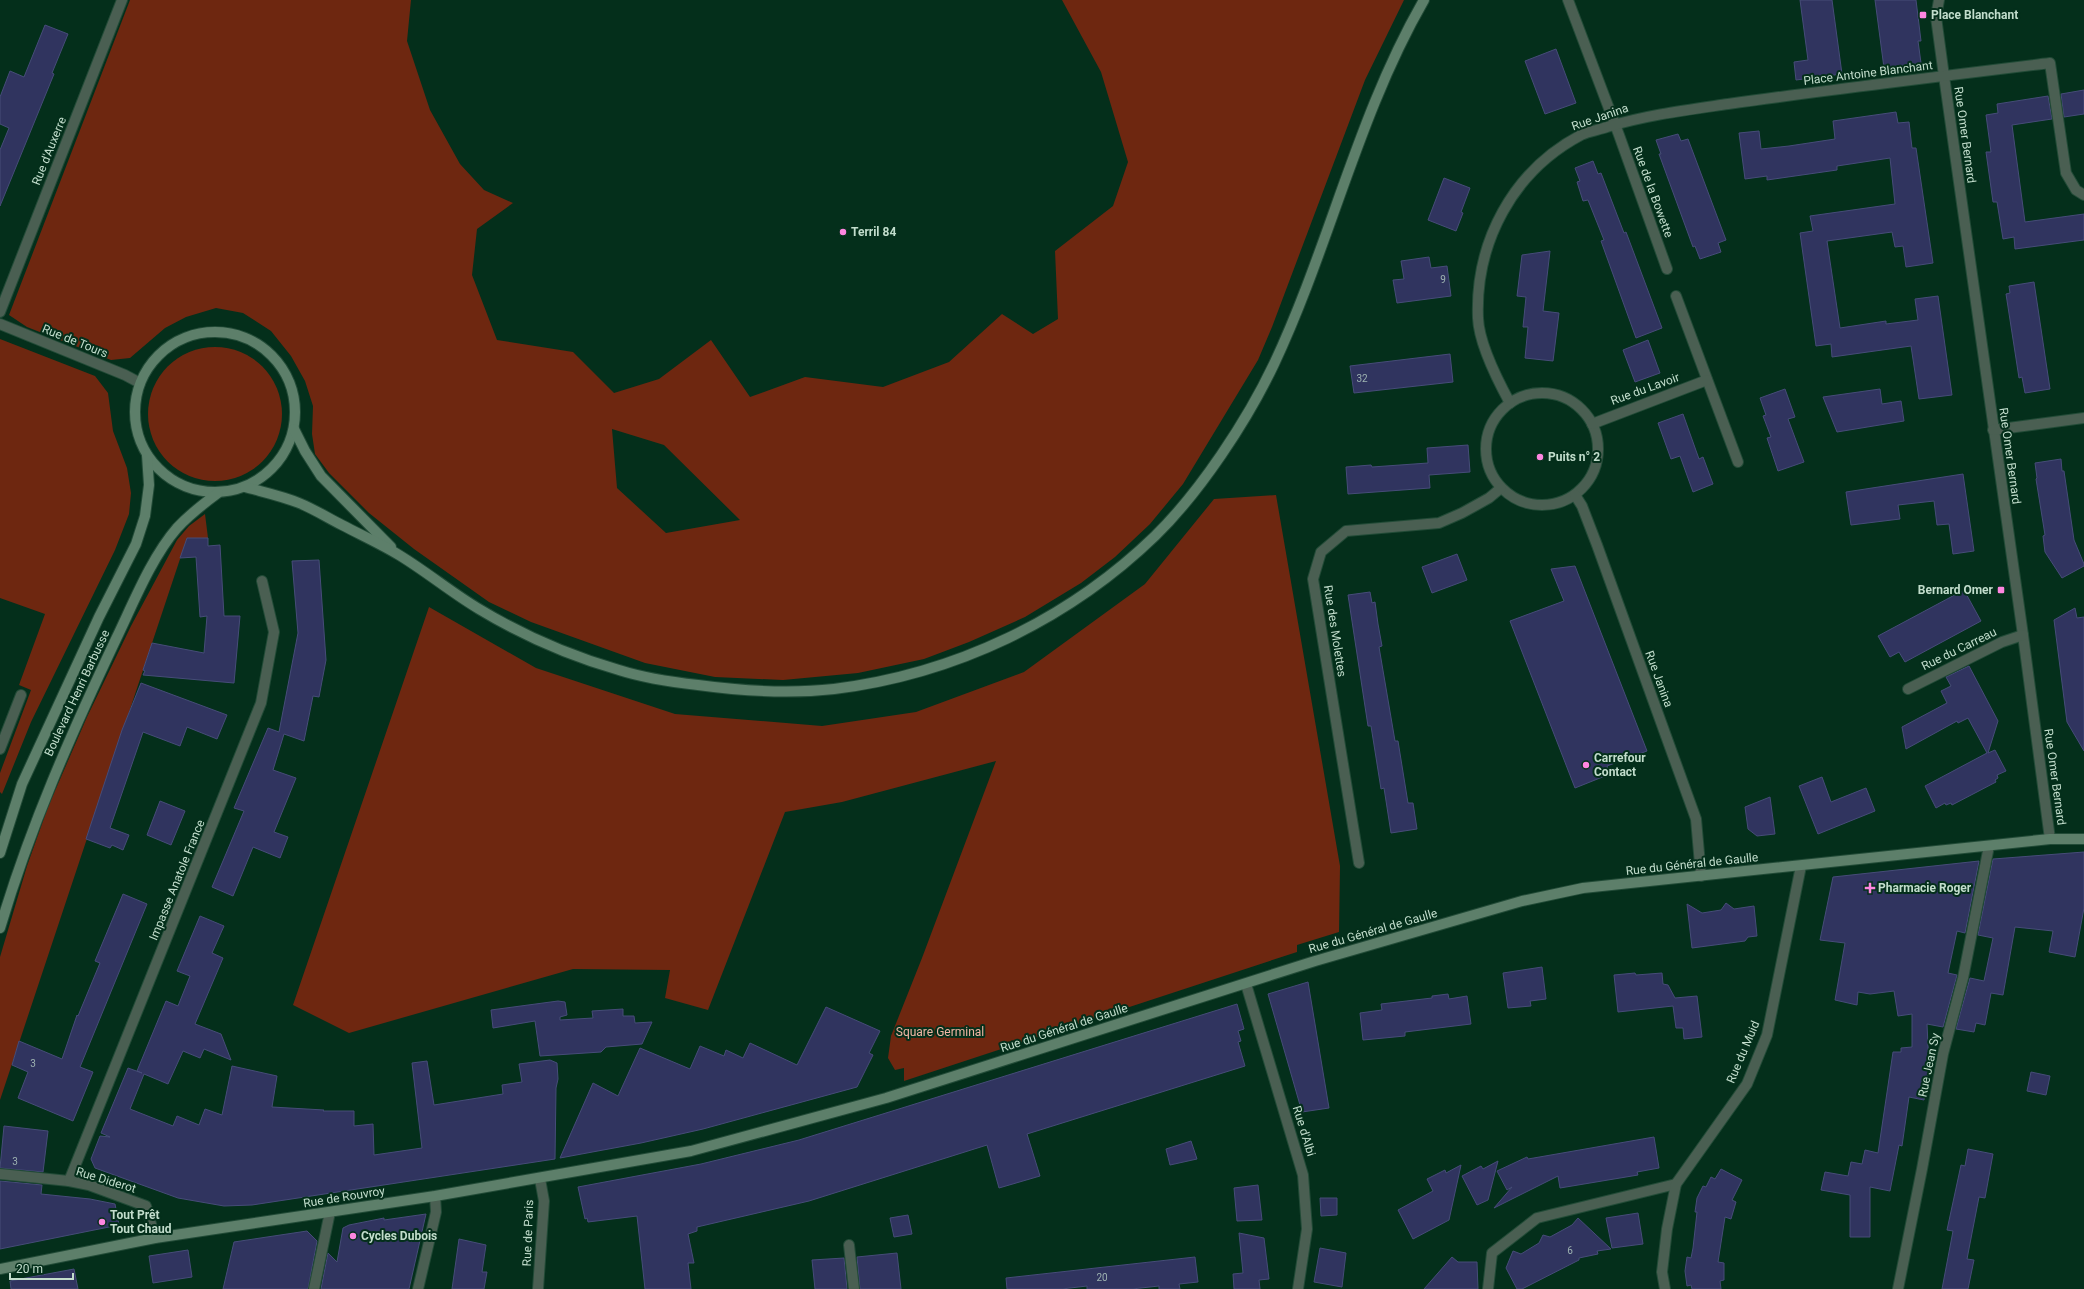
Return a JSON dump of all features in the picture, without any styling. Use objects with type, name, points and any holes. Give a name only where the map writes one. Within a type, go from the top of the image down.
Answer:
[{"type":"main road","points":[[245,487],[300,503],[400,556],[479,609],[523,633],[567,653],[621,671],[674,682],[726,689],[775,691],[832,689],[886,680],[932,667],[971,654],[1015,636],[1087,592],[1121,567],[1158,533],[1193,493],[1225,448],[1273,366],[1297,310],[1388,71],[1424,0]]},
{"type":"main road","points":[[204,332],[222,332],[238,335],[254,341],[268,351],[280,364],[294,395],[296,412],[294,429],[288,447],[277,464],[262,478],[245,487],[218,493],[201,492],[180,484],[158,468],[147,455],[139,438],[135,420],[136,401],[140,383],[148,367],[159,354],[172,344],[188,336],[204,332]]},
{"type":"main road","points":[[294,429],[313,466],[321,476],[400,556]]},
{"type":"main road","name":"Boulevard Henri Barbusse","points":[[0,853],[29,770],[99,617],[136,544],[145,516],[149,485],[147,455]]},
{"type":"main road","name":"Boulevard Henri Barbusse","points":[[0,928],[33,826],[51,782],[88,698],[147,578],[163,547],[177,529],[197,509],[218,493]]},
{"type":"main road","name":"Rue du Général de Gaulle","points":[[691,1151],[891,1097],[1315,961],[1522,901],[1583,888],[2050,839],[2084,839]]},
{"type":"main road","name":"Rue de Rouvroy","points":[[0,1269],[155,1238],[540,1179],[691,1151]]},
{"type":"street","name":"Rue d'Auxerre","points":[[0,312],[122,0]]},
{"type":"street","name":"Rue de la Bowette","points":[[1568,0],[1667,269]]},
{"type":"street","name":"Place Antoine Blanchant","points":[[1939,0],[1936,17],[1944,76]]},
{"type":"street","name":"Place Antoine Blanchant","points":[[1794,95],[2050,63],[2066,173],[2076,190],[2084,195]]},
{"type":"street","name":"Rue Omer Bernard","points":[[1944,76],[2023,635],[2050,839]]},
{"type":"street","name":"Rue Janina","points":[[1510,403],[1502,388],[1482,338],[1478,319],[1482,261],[1492,231],[1517,188],[1556,150],[1583,134],[1642,117],[1794,95]]},
{"type":"street","points":[[1676,296],[1738,462]]},
{"type":"street","name":"Rue de Tours","points":[[0,324],[125,374],[140,383]]},
{"type":"street","name":"Rue du Lavoir","points":[[1592,424],[1707,380]]},
{"type":"street","points":[[1547,393],[1560,396],[1583,411],[1592,424],[1598,448],[1597,461],[1593,474],[1575,495],[1564,501],[1551,505],[1537,505],[1524,502],[1512,497],[1501,488],[1493,477],[1488,464],[1486,451],[1487,438],[1498,413],[1520,397],[1547,393]]},
{"type":"street","points":[[1993,430],[2084,418]]},
{"type":"street","name":"Rue des Molettes","points":[[1359,863],[1313,579],[1321,552],[1346,531],[1439,523],[1489,498],[1501,488]]},
{"type":"street","name":"Rue Janina","points":[[1575,495],[1582,506],[1597,545],[1696,819],[1701,876]]},
{"type":"street","name":"Impasse Anatole France","points":[[70,1181],[262,703],[274,632],[262,582]]},
{"type":"street","name":"Rue du Carreau","points":[[1908,690],[2002,642],[2023,635]]},
{"type":"street","points":[[0,749],[22,695]]},
{"type":"street","name":"Rue Jean Sy","points":[[1898,1289],[1943,1054],[1963,978],[1989,846]]},
{"type":"street","name":"Rue du Muid","points":[[1666,1289],[1663,1265],[1667,1229],[1676,1184],[1747,1084],[1767,1035],[1801,866]]},
{"type":"street","name":"Rue d'Albi","points":[[1246,984],[1303,1175],[1307,1229],[1298,1289]]},
{"type":"street","name":"Rue Diderot","points":[[0,1174],[70,1181],[89,1185],[146,1206],[155,1238]]},
{"type":"street","name":"Rue de Paris","points":[[538,1289],[544,1201],[540,1179]]},
{"type":"street","points":[[1488,1289],[1488,1278],[1492,1253],[1536,1218],[1676,1184]]},
{"type":"street","points":[[418,1289],[436,1212],[435,1196]]},
{"type":"street","points":[[314,1289],[330,1212]]},
{"type":"street","points":[[849,1245],[854,1289]]},
{"type":"green space","points":[[130,0],[411,0],[407,41],[430,110],[460,164],[484,190],[513,203],[477,229],[472,275],[497,340],[573,352],[614,393],[659,379],[711,340],[750,397],[805,377],[883,387],[949,362],[1002,314],[1033,334],[1058,319],[1055,251],[1113,206],[1128,162],[1101,72],[1062,0],[1404,0],[1365,80],[1272,327],[1258,360],[1183,484],[1150,524],[1115,557],[1081,583],[1025,617],[969,642],[924,659],[858,673],[783,680],[715,677],[645,663],[531,622],[489,602],[414,549],[369,513],[329,473],[315,454],[312,434],[313,406],[305,381],[291,356],[271,331],[243,313],[216,308],[186,317],[165,328],[130,358],[111,360],[27,327],[9,315]],"holes":[[[612,429],[664,445],[740,520],[666,533],[617,488]]]},
{"type":"green space","points":[[0,339],[95,376],[108,393],[113,431],[127,468],[131,493],[129,514],[115,550],[31,722],[2,794],[0,792],[0,773],[31,690],[19,685],[45,614],[0,598]]},
{"type":"green space","points":[[222,347],[247,355],[267,372],[277,388],[281,401],[281,427],[277,440],[271,451],[257,466],[241,476],[228,480],[208,481],[183,473],[163,456],[153,440],[149,427],[148,407],[156,382],[173,362],[189,352],[202,348]]},
{"type":"green space","name":"Square Germinal","points":[[1276,495],[1340,866],[1339,932],[1297,945],[1297,952],[904,1081],[904,1068],[895,1070],[888,1058],[891,1036],[996,761],[842,802],[785,812],[708,1010],[665,998],[670,970],[573,969],[349,1033],[293,1005],[429,607],[536,668],[675,714],[822,726],[916,712],[1024,672],[1145,584],[1214,499]]},
{"type":"green space","points":[[205,514],[208,538],[187,538],[0,1100],[0,957],[27,866],[48,807],[87,717],[131,626],[177,540],[189,526]]},
{"type":"building","points":[[1800,0],[1832,0],[1842,74],[1796,80],[1794,62],[1808,60]]},
{"type":"building","points":[[1875,0],[1916,0],[1921,41],[1918,41],[1921,63],[1884,68]]},
{"type":"building","points":[[45,25],[68,34],[52,73],[54,74],[0,206],[0,150],[9,128],[0,124],[0,97],[10,71],[24,77]]},
{"type":"building","points":[[1556,49],[1576,103],[1545,114],[1525,61]]},
{"type":"building","points":[[2084,90],[2084,114],[2064,117],[2061,94]]},
{"type":"building","points":[[2048,96],[2052,119],[2012,125],[2025,222],[2084,214],[2084,240],[2015,249],[2014,237],[2003,239],[1997,202],[1993,202],[1986,152],[1991,152],[1986,115],[1998,113],[1997,104]]},
{"type":"building","points":[[1896,112],[1898,123],[1909,122],[1912,148],[1916,148],[1933,263],[1906,267],[1903,246],[1895,247],[1892,232],[1827,241],[1840,328],[1886,321],[1886,324],[1918,320],[1915,299],[1938,296],[1952,395],[1919,399],[1911,346],[1832,357],[1831,344],[1816,346],[1800,233],[1813,231],[1810,216],[1895,204],[1890,158],[1837,166],[1837,170],[1767,180],[1767,176],[1745,179],[1739,133],[1759,131],[1761,149],[1789,146],[1835,139],[1833,121]]},
{"type":"building","points":[[1678,134],[1681,141],[1688,139],[1726,240],[1718,243],[1721,252],[1700,259],[1695,246],[1693,247],[1659,154],[1661,154],[1656,140]]},
{"type":"building","points":[[1593,161],[1598,174],[1601,173],[1624,233],[1626,232],[1662,328],[1636,338],[1601,241],[1604,240],[1588,200],[1583,201],[1577,182],[1580,181],[1575,168]]},
{"type":"building","points":[[1444,178],[1470,188],[1456,231],[1428,220]]},
{"type":"building","points":[[1550,251],[1543,311],[1559,313],[1553,361],[1525,358],[1528,327],[1523,327],[1526,297],[1517,296],[1522,255]]},
{"type":"building","points":[[1429,257],[1431,268],[1447,266],[1451,296],[1397,303],[1393,280],[1404,279],[1401,261]]},
{"type":"building","points":[[2034,282],[2050,389],[2025,393],[2022,377],[2019,378],[2006,294],[2010,293],[2009,286]]},
{"type":"building","points":[[1648,340],[1660,373],[1635,382],[1623,350]]},
{"type":"building","points":[[1450,354],[1453,382],[1354,393],[1350,366]]},
{"type":"building","points":[[1785,389],[1795,417],[1788,419],[1804,462],[1778,471],[1767,438],[1771,437],[1763,416],[1766,415],[1760,398]]},
{"type":"building","points":[[1880,389],[1882,404],[1901,401],[1904,421],[1837,432],[1823,397]]},
{"type":"building","points":[[1683,414],[1699,459],[1703,457],[1713,484],[1693,492],[1680,456],[1671,459],[1658,423]]},
{"type":"building","points":[[1468,445],[1470,472],[1429,475],[1430,488],[1348,494],[1346,467],[1371,465],[1372,467],[1428,463],[1427,448]]},
{"type":"building","points":[[2061,459],[2074,540],[2084,564],[2084,566],[2062,578],[2045,552],[2043,536],[2045,535],[2036,479],[2035,463]]},
{"type":"building","points":[[1963,474],[1974,551],[1953,554],[1949,524],[1937,525],[1934,501],[1898,505],[1900,519],[1851,525],[1846,492]]},
{"type":"building","points":[[187,538],[208,538],[208,546],[220,545],[224,616],[240,616],[234,683],[143,675],[145,671],[143,670],[152,643],[204,653],[207,616],[200,617],[196,557],[180,558]]},
{"type":"building","points":[[1457,554],[1467,580],[1432,593],[1422,567]]},
{"type":"building","points":[[319,560],[326,660],[319,697],[313,696],[304,741],[284,734],[273,770],[296,778],[274,832],[288,837],[280,858],[253,847],[233,896],[212,887],[244,811],[234,808],[268,728],[279,732],[298,633],[292,561]]},
{"type":"building","points":[[1575,566],[1647,751],[1607,766],[1610,774],[1575,788],[1510,621],[1564,601],[1551,569]]},
{"type":"building","points":[[1964,590],[1981,621],[1905,662],[1899,652],[1890,657],[1878,636]]},
{"type":"building","points":[[1370,592],[1372,603],[1375,602],[1382,646],[1379,647],[1395,741],[1398,741],[1408,803],[1413,803],[1417,829],[1391,833],[1384,788],[1381,789],[1371,726],[1368,726],[1348,595]]},
{"type":"building","points":[[2075,608],[2077,618],[2084,617],[2084,751],[2067,722],[2054,620]]},
{"type":"building","points":[[1969,666],[1998,721],[1988,753],[1995,750],[2006,771],[1997,775],[1998,778],[1995,780],[1996,782],[1952,805],[1951,803],[1946,805],[1945,803],[1936,808],[1925,786],[1987,753],[1968,718],[1958,723],[1957,721],[1906,749],[1902,727],[1947,703],[1941,691],[1951,686],[1946,677]]},
{"type":"building","points":[[141,683],[227,715],[217,739],[187,727],[180,746],[143,732],[110,828],[129,835],[123,850],[112,845],[110,848],[86,839],[122,730]]},
{"type":"building","points":[[1822,777],[1831,802],[1866,788],[1875,811],[1818,834],[1799,786]]},
{"type":"building","points":[[1770,797],[1775,834],[1757,836],[1748,829],[1745,807]]},
{"type":"building","points":[[160,801],[185,811],[171,845],[147,835]]},
{"type":"building","points":[[2084,852],[2084,908],[2075,957],[2049,952],[2053,931],[2015,927],[2003,995],[1991,993],[1985,1025],[1976,1023],[1974,1032],[1956,1029],[1970,978],[1984,981],[1993,938],[1978,935],[1993,859]]},
{"type":"building","points":[[1979,861],[1965,933],[1957,931],[1948,973],[1957,975],[1943,1027],[1927,1024],[1929,1067],[1924,1100],[1909,1097],[1902,1146],[1899,1145],[1890,1191],[1870,1187],[1870,1237],[1850,1237],[1850,1195],[1821,1190],[1825,1172],[1848,1176],[1851,1162],[1862,1164],[1865,1150],[1878,1153],[1893,1052],[1901,1052],[1901,1048],[1912,1047],[1912,1014],[1898,1016],[1894,991],[1870,994],[1858,992],[1857,1005],[1835,1000],[1845,943],[1820,940],[1833,877]]},
{"type":"building","points":[[123,894],[147,904],[80,1067],[93,1072],[73,1121],[18,1098],[28,1072],[12,1065],[19,1041],[62,1059],[77,1015],[78,1016],[100,963],[95,961]]},
{"type":"building","points":[[1726,903],[1734,909],[1754,906],[1757,936],[1748,937],[1745,941],[1692,948],[1687,904],[1702,913],[1721,910]]},
{"type":"building","points":[[200,916],[224,926],[212,953],[223,958],[195,1024],[221,1034],[231,1060],[204,1049],[200,1058],[183,1051],[168,1084],[144,1074],[130,1109],[173,1126],[177,1116],[199,1125],[205,1109],[222,1115],[232,1066],[277,1076],[272,1107],[324,1110],[323,1111],[354,1111],[354,1126],[373,1124],[374,1155],[422,1148],[412,1063],[427,1061],[434,1105],[503,1094],[502,1085],[522,1082],[519,1064],[550,1060],[557,1063],[558,1079],[556,1088],[555,1159],[252,1205],[224,1206],[178,1198],[95,1168],[91,1159],[100,1136],[110,1137],[101,1133],[128,1068],[142,1073],[137,1071],[166,1001],[178,1006],[190,976],[177,971]]},
{"type":"building","points":[[1542,967],[1546,999],[1530,1001],[1531,1006],[1508,1008],[1503,973]]},
{"type":"building","points":[[1635,973],[1636,975],[1662,973],[1663,984],[1668,985],[1675,998],[1697,996],[1702,1037],[1684,1039],[1683,1028],[1676,1028],[1673,1006],[1618,1012],[1614,975]]},
{"type":"building","points":[[1308,982],[1329,1108],[1302,1112],[1268,994]]},
{"type":"building","points":[[1448,994],[1449,999],[1467,996],[1471,1024],[1405,1032],[1405,1036],[1363,1040],[1360,1013],[1382,1010],[1381,1004],[1432,998],[1432,996]]},
{"type":"building","points":[[558,1001],[565,1002],[567,1015],[560,1017],[560,1020],[593,1018],[592,1011],[623,1009],[623,1016],[634,1016],[635,1023],[652,1022],[642,1044],[606,1047],[601,1052],[540,1056],[535,1021],[493,1028],[491,1010]]},
{"type":"building","points":[[1237,1004],[1244,1029],[1238,1031],[1241,1041],[1238,1042],[1245,1066],[1027,1134],[1040,1176],[999,1188],[987,1145],[809,1201],[697,1227],[697,1231],[688,1234],[694,1263],[688,1263],[691,1289],[645,1289],[637,1216],[588,1222],[587,1218],[585,1219],[578,1187],[701,1164],[799,1140]]},
{"type":"building","points":[[826,1007],[880,1031],[869,1053],[873,1055],[857,1087],[703,1129],[641,1143],[560,1158],[593,1083],[618,1096],[640,1048],[690,1069],[700,1046],[724,1056],[726,1050],[743,1058],[750,1043],[797,1065]]},
{"type":"building","points":[[2031,1072],[2050,1076],[2046,1095],[2027,1091]]},
{"type":"building","points":[[4,1126],[48,1131],[43,1172],[0,1168]]},
{"type":"building","points":[[1654,1137],[1659,1168],[1637,1172],[1638,1175],[1560,1188],[1558,1176],[1494,1208],[1512,1187],[1507,1190],[1497,1171],[1527,1157],[1528,1159]]},
{"type":"building","points":[[1191,1141],[1197,1159],[1170,1165],[1166,1149]]},
{"type":"building","points":[[1968,1149],[1993,1154],[1985,1198],[1979,1197],[1967,1259],[1974,1260],[1968,1289],[1942,1289],[1953,1231],[1947,1230],[1961,1165],[1965,1166]]},
{"type":"building","points":[[1498,1161],[1488,1200],[1477,1205],[1462,1176],[1481,1166],[1483,1169]]},
{"type":"building","points":[[1461,1165],[1449,1220],[1413,1239],[1398,1210],[1433,1191],[1427,1179],[1445,1170],[1446,1173]]},
{"type":"building","points":[[1721,1169],[1742,1180],[1732,1200],[1736,1202],[1731,1219],[1725,1217],[1718,1262],[1724,1263],[1724,1280],[1720,1281],[1721,1289],[1692,1289],[1691,1285],[1687,1286],[1685,1271],[1687,1257],[1691,1258],[1693,1248],[1697,1198],[1703,1186],[1706,1187],[1711,1177],[1715,1179]]},
{"type":"building","points":[[0,1181],[42,1185],[41,1194],[90,1199],[115,1204],[119,1225],[0,1249]]},
{"type":"building","points":[[1258,1185],[1262,1220],[1237,1221],[1234,1188]]},
{"type":"building","points":[[1320,1198],[1337,1198],[1337,1215],[1321,1216]]},
{"type":"building","points":[[1638,1213],[1643,1244],[1612,1248],[1606,1218]]},
{"type":"building","points":[[426,1214],[409,1289],[321,1289],[328,1253],[337,1262],[343,1228],[349,1225],[384,1218],[384,1220]]},
{"type":"building","points":[[908,1215],[912,1234],[894,1237],[890,1218]]},
{"type":"building","points":[[1578,1218],[1611,1249],[1597,1251],[1598,1254],[1579,1258],[1579,1260],[1522,1289],[1517,1289],[1506,1268],[1513,1251],[1521,1254],[1539,1243],[1543,1235],[1550,1237],[1572,1225]]},
{"type":"building","points":[[307,1231],[317,1241],[308,1289],[223,1289],[234,1242]]},
{"type":"building","points":[[1239,1233],[1264,1238],[1269,1279],[1259,1280],[1260,1289],[1234,1289],[1233,1274],[1243,1273]]},
{"type":"building","points":[[459,1239],[486,1245],[482,1272],[487,1272],[484,1289],[452,1289]]},
{"type":"building","points":[[1320,1248],[1346,1253],[1342,1287],[1314,1282]]},
{"type":"building","points":[[188,1250],[192,1277],[153,1283],[149,1256]]},
{"type":"building","points":[[897,1253],[901,1289],[860,1289],[857,1257]]},
{"type":"building","points":[[1195,1257],[1198,1282],[1179,1284],[1180,1289],[1159,1289],[1159,1286],[1132,1289],[1087,1289],[1087,1286],[1062,1289],[1007,1289],[1006,1278]]},
{"type":"building","points":[[1452,1257],[1458,1262],[1477,1262],[1478,1289],[1424,1289]]},
{"type":"building","points":[[844,1258],[847,1289],[815,1289],[812,1260]]},
{"type":"building","points":[[74,1269],[78,1289],[11,1289],[10,1281]]},
{"type":"place","name":"Place Blanchant","points":[[1923,15]]},
{"type":"place","name":"Terril 84","points":[[843,232]]},
{"type":"place","name":"Puits n° 2","points":[[1540,457]]},
{"type":"place","name":"Bernard Omer","points":[[2001,590]]},
{"type":"place","name":"Carrefour Contact","points":[[1586,765]]},
{"type":"place","name":"Pharmacie Roger","points":[[1870,888]]},
{"type":"place","name":"Tout Prêt Tout Chaud","points":[[102,1222]]},
{"type":"place","name":"Cycles Dubois","points":[[353,1236]]}]
